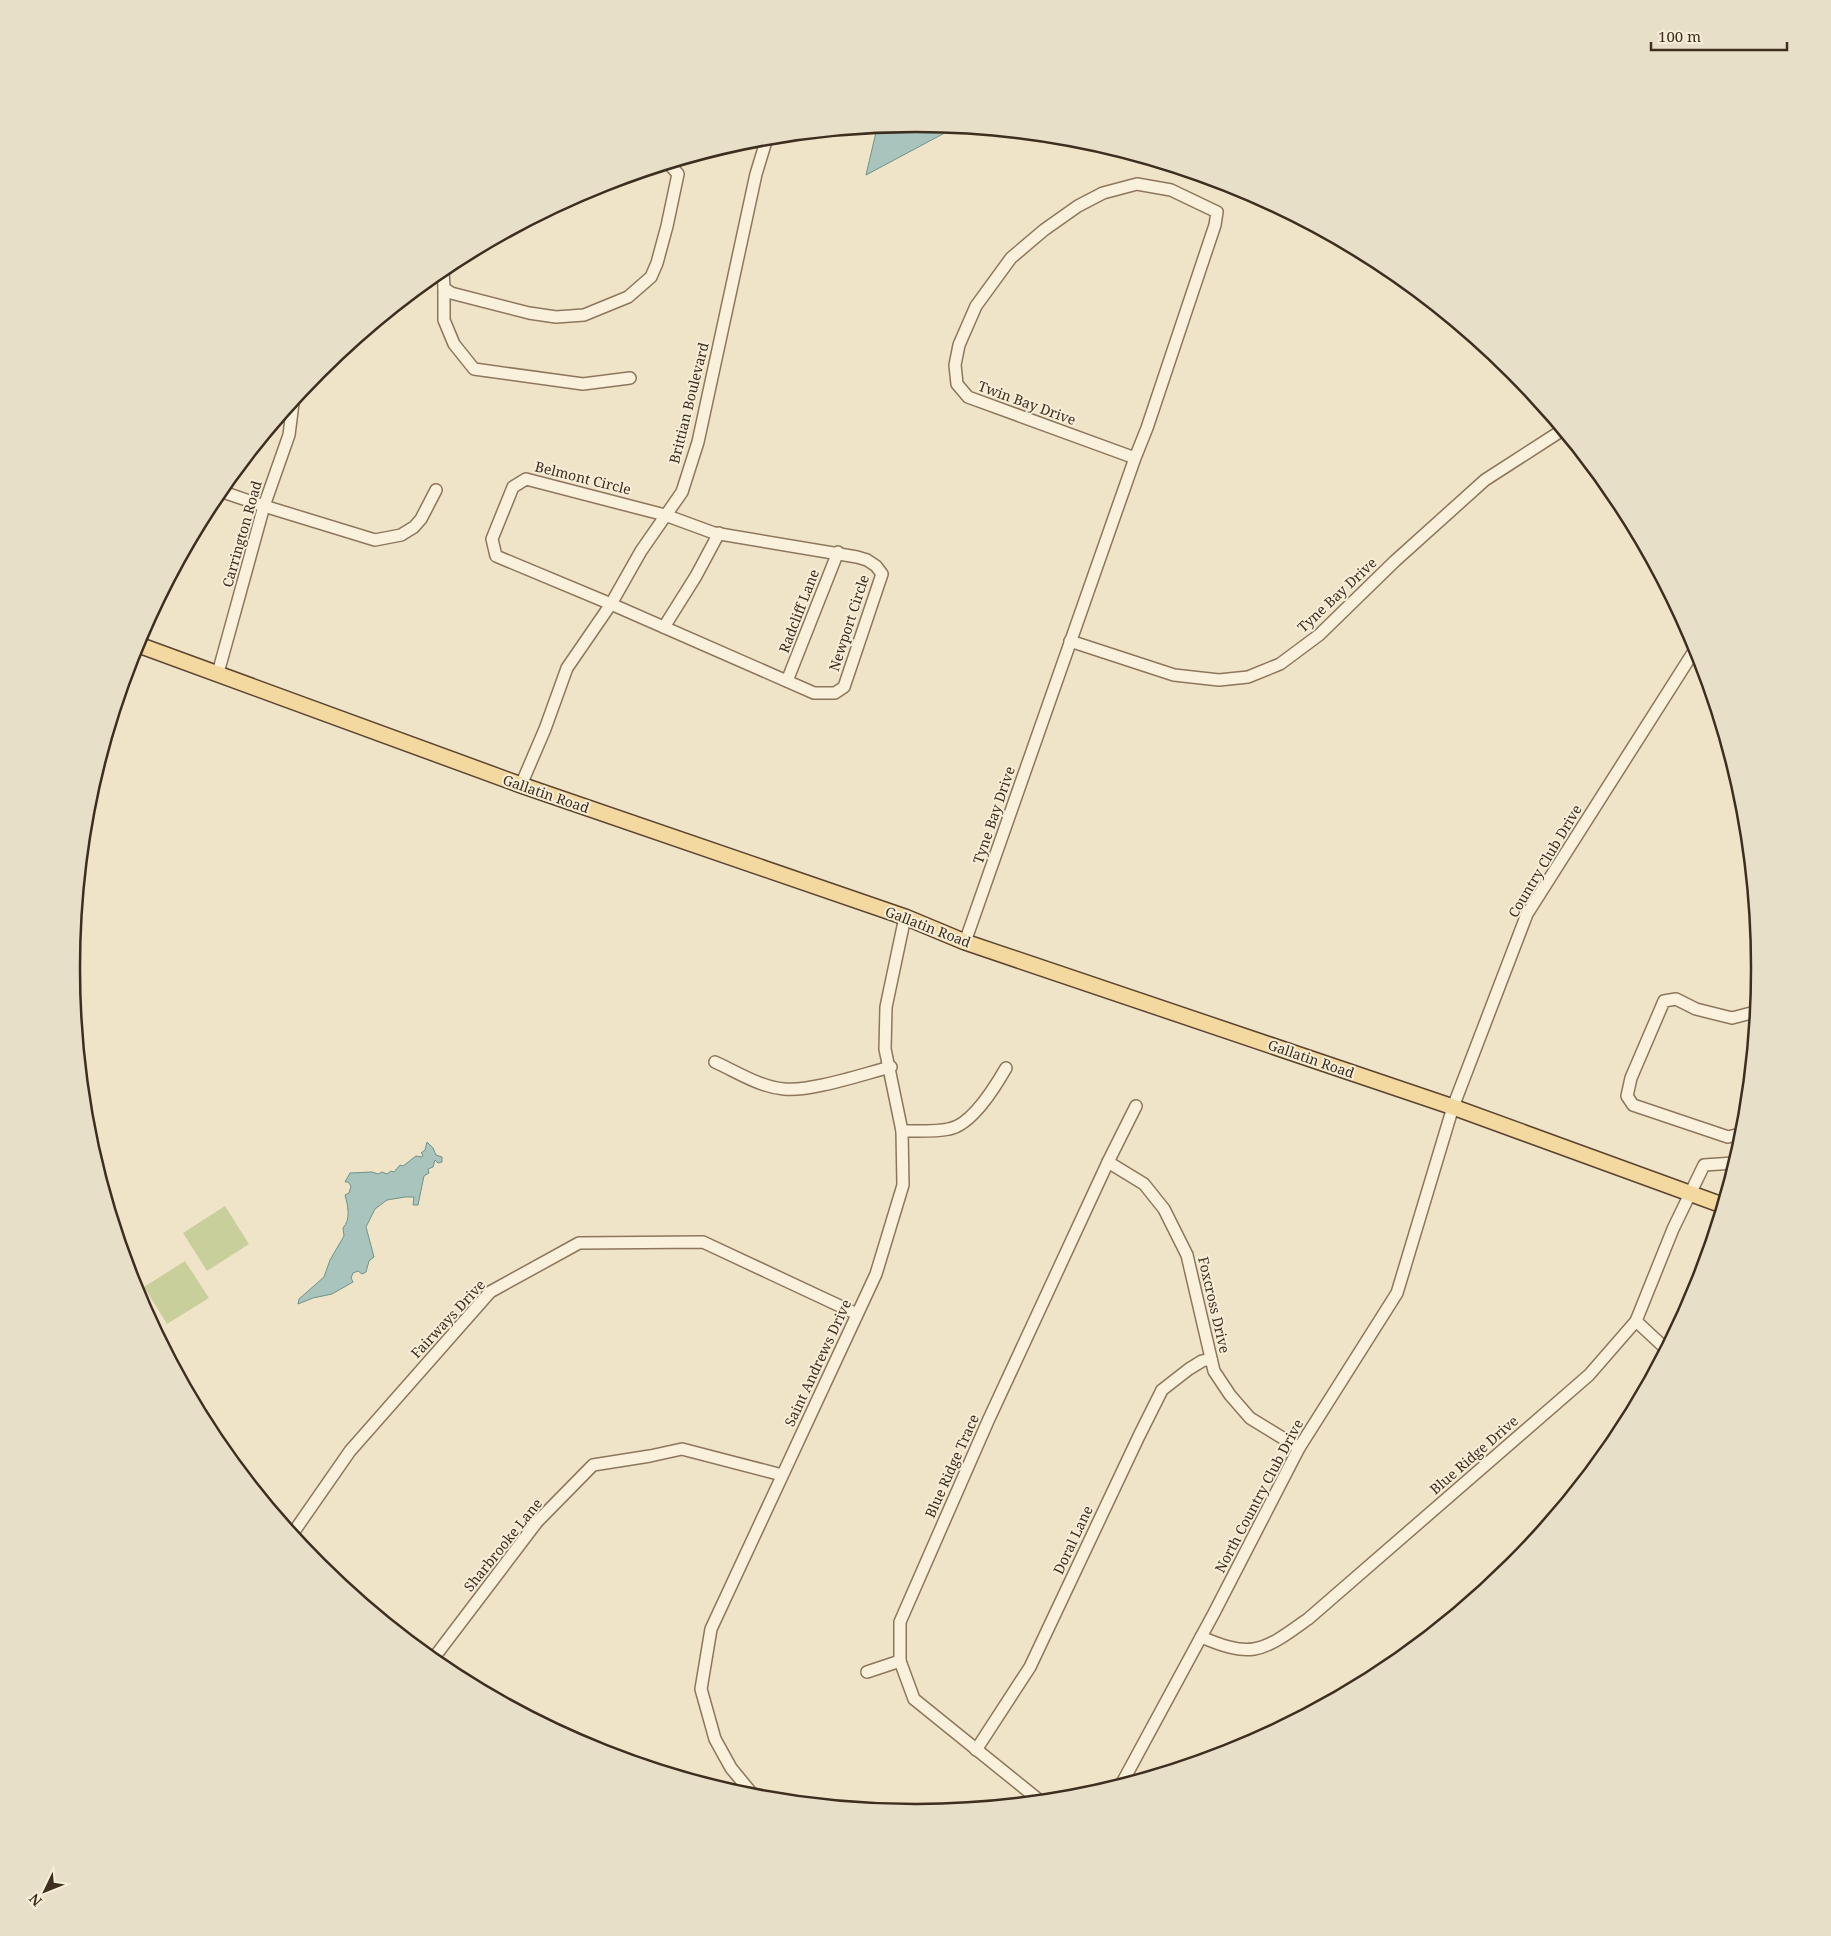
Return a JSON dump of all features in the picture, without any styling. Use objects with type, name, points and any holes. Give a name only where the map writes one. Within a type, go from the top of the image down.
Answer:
[{"type":"main road","name":"Gallatin Road","points":[[144,647],[521,785],[905,917],[965,942],[1453,1108],[1717,1202]]},
{"type":"street","name":"Brittian Boulevard","points":[[521,785],[545,729],[567,668],[612,604],[640,551],[682,492],[698,442],[756,174],[764,147]]},
{"type":"street","points":[[444,288],[451,293],[529,313],[556,317],[584,315],[628,297],[651,277],[656,263],[667,226],[678,174],[673,169]]},
{"type":"street","name":"Twin Bay Drive","points":[[1135,458],[968,397],[957,384],[955,365],[959,345],[976,306],[1011,258],[1078,206],[1103,193],[1137,184],[1171,190],[1217,212]]},
{"type":"street","name":"Tyne Bay Drive","points":[[965,942],[1150,418],[1215,225],[1217,212]]},
{"type":"street","points":[[443,278],[444,320],[454,344],[474,369],[583,384],[630,378]]},
{"type":"street","name":"Carrington Road","points":[[218,673],[264,506],[289,435],[292,412]]},
{"type":"street","name":"Tyne Bay Drive","points":[[1070,641],[1174,675],[1219,680],[1248,677],[1280,664],[1319,635],[1395,561],[1485,480],[1558,434]]},
{"type":"street","name":"Belmont Circle","points":[[612,604],[496,556],[492,539],[513,487],[526,479],[665,515]]},
{"type":"street","points":[[228,494],[375,540],[402,534],[414,527],[426,511],[436,490]]},
{"type":"street","name":"Newport Circle","points":[[612,604],[814,693],[836,693],[844,687],[882,574],[876,566],[867,560],[838,552],[719,533],[665,515]]},
{"type":"street","points":[[664,627],[696,576],[719,533]]},
{"type":"street","name":"Radcliff Lane","points":[[787,681],[838,552]]},
{"type":"street","name":"Country Club Drive","points":[[1453,1108],[1527,914],[1690,657]]},
{"type":"street","name":"Saint Andrews Drive","points":[[745,1785],[731,1768],[715,1739],[701,1689],[711,1629],[876,1274],[903,1185],[902,1131],[885,1049],[886,1007],[905,917]]},
{"type":"street","points":[[1734,1136],[1728,1137],[1633,1105],[1627,1096],[1631,1078],[1664,1000],[1676,999],[1696,1009],[1732,1018],[1749,1013]]},
{"type":"street","points":[[715,1062],[762,1084],[784,1090],[807,1088],[890,1067]]},
{"type":"street","points":[[902,1131],[951,1129],[971,1116],[992,1093],[1006,1068]]},
{"type":"street","name":"Blue Ridge Trace","points":[[1032,1795],[914,1700],[900,1661],[900,1622],[988,1421],[1108,1162],[1136,1106]]},
{"type":"street","name":"North Country Club Drive","points":[[1126,1776],[1201,1637],[1298,1448],[1397,1293],[1453,1108]]},
{"type":"street","name":"Foxcross Drive","points":[[1108,1162],[1144,1184],[1164,1209],[1187,1256],[1214,1372],[1230,1395],[1250,1418],[1298,1448]]},
{"type":"street","name":"Blue Ridge Drive","points":[[1201,1637],[1225,1646],[1253,1649],[1278,1639],[1308,1619],[1590,1375],[1636,1322],[1689,1193],[1704,1165],[1728,1163]]},
{"type":"street","name":"Fairways Drive","points":[[296,1529],[350,1451],[490,1292],[579,1242],[703,1242],[857,1314]]},
{"type":"street","points":[[1636,1322],[1661,1345]]},
{"type":"street","name":"Doral Lane","points":[[976,1750],[1030,1667],[1162,1390],[1189,1369],[1202,1361],[1211,1359]]},
{"type":"street","name":"Sharbrooke Lane","points":[[437,1653],[537,1522],[593,1466],[682,1449],[782,1475]]},
{"type":"street","points":[[867,1672],[900,1661]]},
{"type":"green space","points":[[225,1206],[249,1244],[207,1271],[183,1233]]},
{"type":"green space","points":[[185,1261],[209,1298],[167,1324],[144,1287]]},
{"type":"water","points":[[876,133],[945,133],[866,175]]},
{"type":"water","points":[[427,1142],[433,1148],[436,1155],[442,1157],[442,1162],[438,1163],[435,1160],[433,1167],[428,1169],[429,1173],[424,1176],[418,1205],[413,1205],[414,1197],[405,1197],[387,1200],[375,1209],[366,1227],[374,1257],[369,1261],[366,1272],[362,1274],[358,1271],[353,1273],[351,1278],[353,1282],[332,1294],[313,1298],[298,1304],[299,1299],[324,1277],[330,1260],[344,1236],[343,1228],[347,1221],[348,1212],[345,1195],[349,1193],[351,1186],[348,1182],[345,1182],[350,1173],[372,1172],[378,1174],[382,1172],[387,1174],[391,1171],[394,1172],[400,1165],[403,1166],[416,1156],[422,1157],[421,1153],[425,1150]]}]
